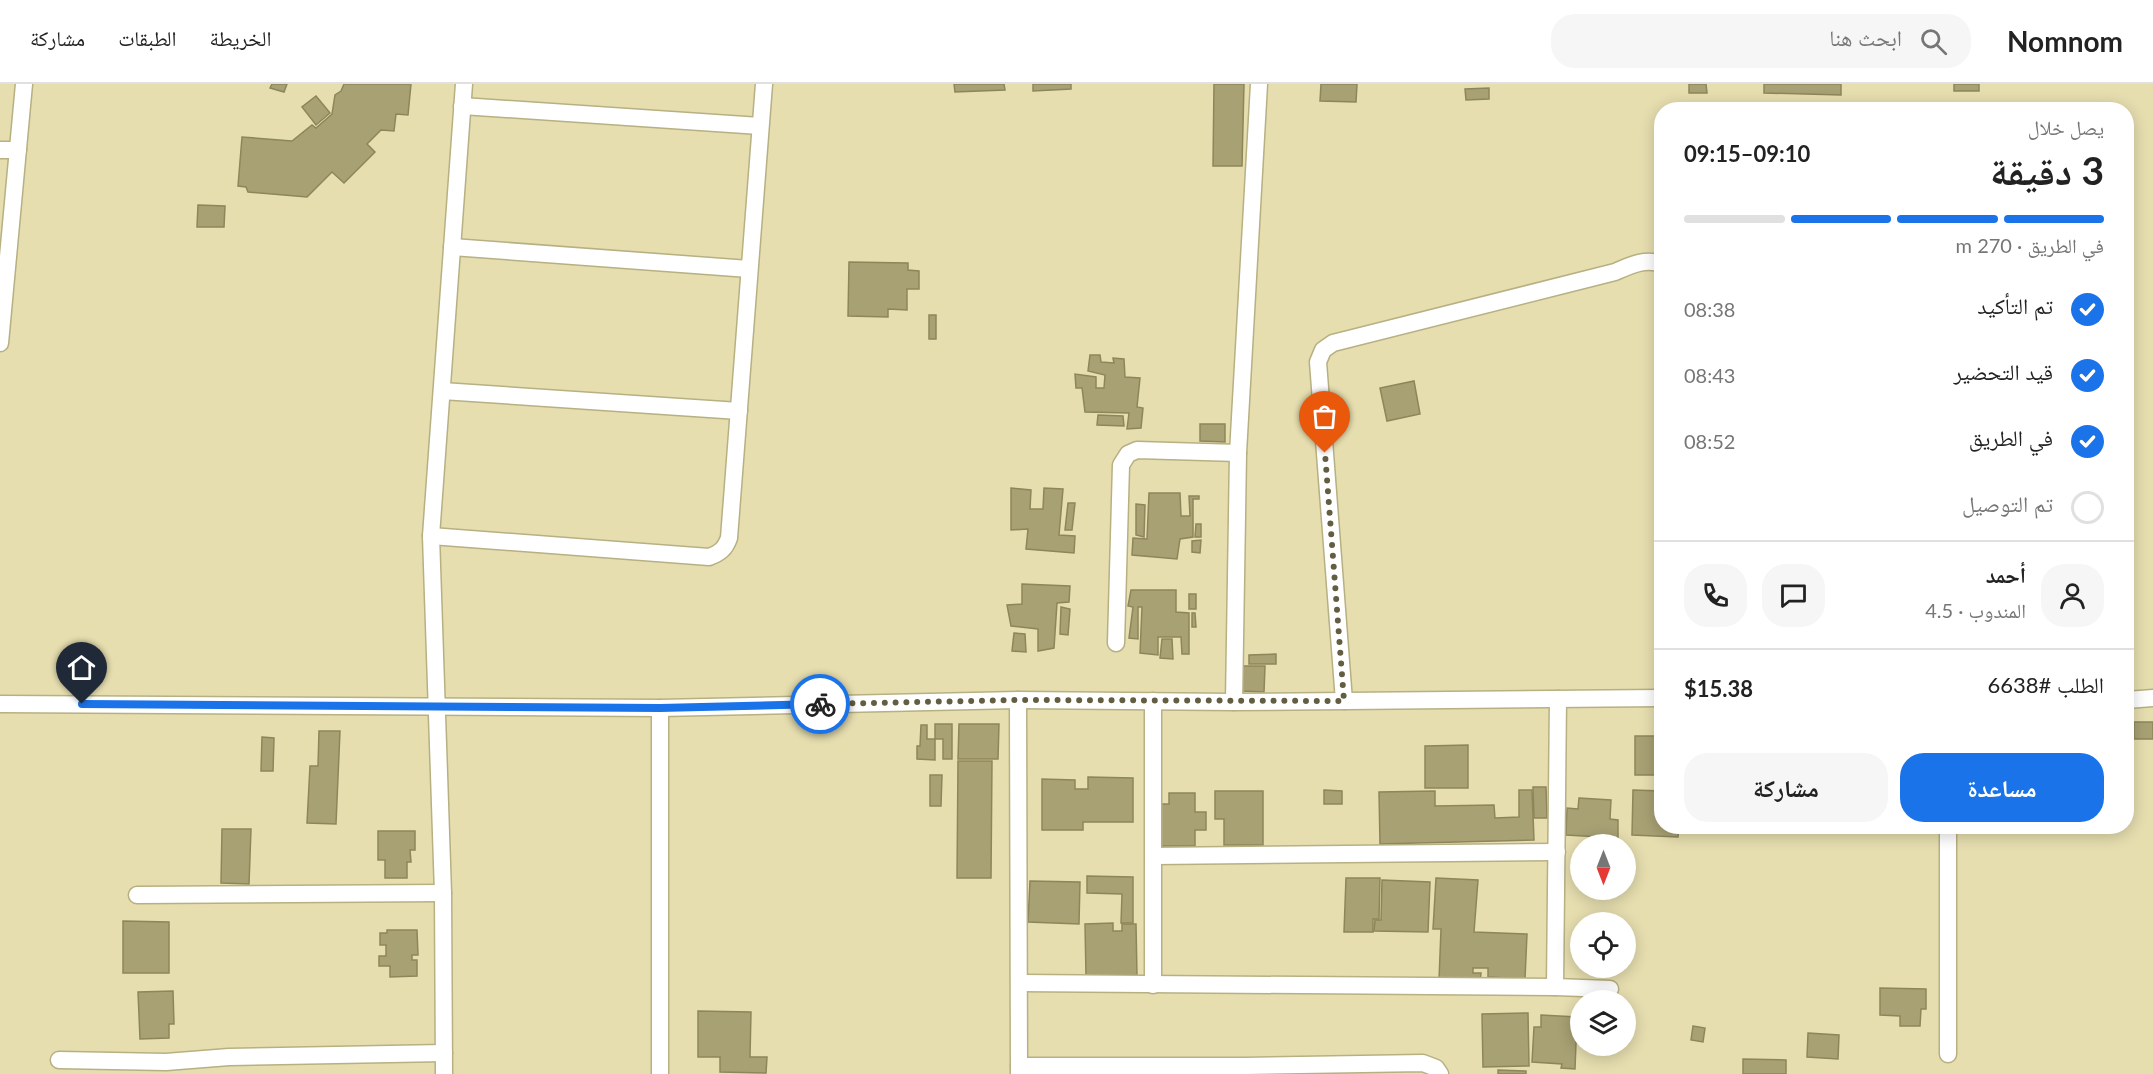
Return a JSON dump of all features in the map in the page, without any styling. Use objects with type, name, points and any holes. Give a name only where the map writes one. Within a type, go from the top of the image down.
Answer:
[{"type":"street","points":[[0,343],[2,290],[24,84]]},
{"type":"street","points":[[444,1074],[443,893],[431,536],[464,84]]},
{"type":"street","points":[[431,536],[709,557],[719,554],[726,547],[729,538],[764,84]]},
{"type":"street","points":[[1234,702],[1238,453],[1259,84]]},
{"type":"street","points":[[462,106],[760,126]]},
{"type":"street","points":[[0,150],[18,150]]},
{"type":"street","points":[[452,247],[749,269]]},
{"type":"street","points":[[1344,701],[1318,362],[1323,350],[1333,343],[1615,272],[1635,263],[1654,262]]},
{"type":"street","points":[[442,392],[738,411]]},
{"type":"street","points":[[1116,643],[1121,465],[1128,454],[1137,450],[1238,453]]},
{"type":"street","points":[[2134,699],[2153,698]]},
{"type":"street","points":[[1555,987],[1558,699]]},
{"type":"street","points":[[0,704],[660,708],[1018,700],[1234,702],[1654,699]]},
{"type":"street","points":[[1018,700],[1019,1070],[1423,1063],[1436,1068],[1440,1074]]},
{"type":"street","points":[[1153,701],[1153,985]]},
{"type":"street","points":[[660,708],[660,1074]]},
{"type":"street","points":[[1948,834],[1948,1054]]},
{"type":"street","points":[[1154,855],[1557,852]]},
{"type":"street","points":[[137,895],[443,893]]},
{"type":"street","points":[[1020,983],[1610,989]]},
{"type":"street","points":[[59,1060],[166,1068],[229,1057],[444,1053]]},
{"type":"building","points":[[272,84],[287,84],[284,92],[270,88]]},
{"type":"building","points":[[344,84],[411,84],[408,115],[396,114],[394,131],[381,130],[367,144],[375,152],[344,183],[332,172],[307,197],[248,192],[246,187],[238,186],[242,137],[292,141],[312,125],[316,128],[332,114],[335,95],[341,91]]},
{"type":"building","points":[[954,84],[1004,84],[1005,90],[955,92]]},
{"type":"building","points":[[1033,84],[1071,84],[1071,89],[1033,91]]},
{"type":"building","points":[[1214,84],[1244,84],[1242,166],[1213,166]]},
{"type":"building","points":[[1321,84],[1357,84],[1356,102],[1320,101]]},
{"type":"building","points":[[1689,84],[1706,84],[1707,93],[1689,93]]},
{"type":"building","points":[[1764,84],[1841,84],[1841,95],[1764,93]]},
{"type":"building","points":[[1954,84],[1979,84],[1979,91],[1954,91]]},
{"type":"building","points":[[1489,88],[1489,99],[1466,100],[1465,89]]},
{"type":"building","points":[[316,96],[330,113],[316,125],[302,107]]},
{"type":"building","points":[[198,205],[225,206],[224,227],[197,227]]},
{"type":"building","points":[[849,262],[908,263],[908,270],[919,271],[919,289],[907,289],[907,310],[888,309],[888,317],[848,316]]},
{"type":"building","points":[[929,315],[936,315],[936,339],[929,339]]},
{"type":"building","points":[[1090,355],[1100,355],[1101,362],[1114,363],[1113,358],[1124,359],[1125,377],[1140,378],[1137,407],[1143,408],[1141,428],[1127,429],[1129,413],[1085,412],[1082,388],[1076,388],[1075,374],[1096,377],[1096,388],[1104,388],[1105,375],[1088,371]]},
{"type":"building","points":[[1414,381],[1420,414],[1387,421],[1380,388]]},
{"type":"building","points":[[1098,415],[1123,416],[1124,426],[1097,425]]},
{"type":"building","points":[[1200,424],[1225,424],[1225,442],[1200,441]]},
{"type":"building","points":[[1011,488],[1031,490],[1030,509],[1043,509],[1044,488],[1063,489],[1059,535],[1075,536],[1074,553],[1026,549],[1028,529],[1011,530]]},
{"type":"building","points":[[1149,493],[1180,493],[1181,516],[1190,516],[1189,496],[1199,496],[1199,499],[1193,499],[1193,537],[1180,539],[1177,559],[1132,555],[1133,538],[1147,539]]},
{"type":"building","points":[[1068,503],[1075,503],[1072,530],[1065,530]]},
{"type":"building","points":[[1136,504],[1145,505],[1144,537],[1136,535]]},
{"type":"building","points":[[1196,524],[1201,524],[1201,537],[1195,537]]},
{"type":"building","points":[[1201,540],[1200,553],[1192,552],[1192,541]]},
{"type":"building","points":[[1022,584],[1070,586],[1069,602],[1057,603],[1054,648],[1038,651],[1038,629],[1011,626],[1007,605],[1022,604]]},
{"type":"building","points":[[1131,590],[1176,590],[1176,612],[1189,613],[1189,654],[1182,654],[1181,637],[1158,637],[1158,655],[1140,653],[1142,607],[1138,607],[1138,639],[1129,638],[1133,607],[1128,606]]},
{"type":"building","points":[[1189,594],[1196,594],[1196,609],[1189,609]]},
{"type":"building","points":[[1061,607],[1070,609],[1068,635],[1060,634]]},
{"type":"building","points":[[1192,613],[1195,613],[1196,627],[1192,627]]},
{"type":"building","points":[[1014,633],[1025,634],[1026,652],[1012,651]]},
{"type":"building","points":[[1162,639],[1172,639],[1173,659],[1160,658]]},
{"type":"building","points":[[1276,654],[1276,664],[1249,664],[1249,655]]},
{"type":"building","points":[[1243,666],[1265,666],[1264,692],[1242,691]]},
{"type":"building","points":[[2134,722],[2153,722],[2153,739],[2134,739]]},
{"type":"building","points":[[935,724],[952,724],[952,759],[943,759],[943,739],[935,739]]},
{"type":"building","points":[[959,724],[999,724],[998,759],[958,759]]},
{"type":"building","points":[[921,725],[927,725],[927,739],[935,739],[935,760],[917,759]]},
{"type":"building","points":[[319,731],[340,731],[336,824],[307,823],[310,766],[318,766]]},
{"type":"building","points":[[1635,736],[1654,736],[1654,775],[1635,775]]},
{"type":"building","points":[[262,737],[274,738],[273,771],[261,771]]},
{"type":"building","points":[[1468,745],[1468,788],[1425,788],[1425,746]]},
{"type":"building","points":[[958,761],[992,761],[991,878],[957,878]]},
{"type":"building","points":[[930,775],[942,775],[941,806],[930,806]]},
{"type":"building","points":[[1088,777],[1133,778],[1133,822],[1083,822],[1083,830],[1042,830],[1042,779],[1075,780],[1075,789],[1088,789]]},
{"type":"building","points":[[1533,787],[1546,787],[1547,818],[1534,818]]},
{"type":"building","points":[[1324,790],[1342,791],[1342,804],[1324,804]]},
{"type":"building","points":[[1519,790],[1532,790],[1534,840],[1380,844],[1379,792],[1435,791],[1435,806],[1494,805],[1495,818],[1519,817]]},
{"type":"building","points":[[1633,790],[1654,791],[1654,834],[1678,834],[1678,837],[1632,834]]},
{"type":"building","points":[[1215,791],[1263,791],[1263,845],[1224,845],[1224,819],[1215,819]]},
{"type":"building","points":[[1169,793],[1195,793],[1195,812],[1206,812],[1206,830],[1195,830],[1195,846],[1160,846],[1160,804],[1169,804]]},
{"type":"building","points":[[1579,798],[1611,800],[1610,819],[1618,820],[1618,834],[1566,835],[1567,808],[1578,809]]},
{"type":"building","points":[[222,829],[251,829],[249,884],[221,883]]},
{"type":"building","points":[[378,831],[415,831],[415,850],[410,850],[411,862],[407,862],[407,878],[385,878],[385,860],[378,860]]},
{"type":"building","points":[[1087,876],[1133,877],[1133,923],[1121,923],[1122,894],[1087,893]]},
{"type":"building","points":[[1346,878],[1380,878],[1379,919],[1373,919],[1373,932],[1344,932]]},
{"type":"building","points":[[1436,878],[1478,880],[1474,932],[1527,934],[1525,979],[1488,977],[1488,968],[1473,968],[1473,973],[1481,973],[1480,982],[1439,980],[1441,929],[1433,929]]},
{"type":"building","points":[[1382,880],[1430,882],[1428,932],[1374,931],[1375,920],[1381,920]]},
{"type":"building","points":[[1030,881],[1080,882],[1079,924],[1028,922]]},
{"type":"building","points":[[123,921],[169,922],[169,973],[123,973]]},
{"type":"building","points":[[1113,923],[1113,931],[1122,931],[1122,924],[1136,924],[1137,975],[1086,976],[1085,924]]},
{"type":"building","points":[[387,930],[417,930],[418,955],[412,955],[412,960],[417,960],[417,976],[390,977],[390,966],[379,966],[379,956],[386,956],[386,945],[380,945],[380,933],[387,933]]},
{"type":"building","points":[[1880,988],[1926,989],[1926,1009],[1921,1009],[1920,1026],[1900,1026],[1900,1016],[1880,1015]]},
{"type":"building","points":[[173,991],[174,1024],[169,1024],[169,1038],[140,1039],[138,992]]},
{"type":"building","points":[[698,1011],[751,1012],[750,1057],[767,1057],[766,1073],[720,1072],[720,1057],[698,1057]]},
{"type":"building","points":[[1528,1013],[1529,1066],[1483,1067],[1482,1014]]},
{"type":"building","points":[[1541,1015],[1570,1017],[1570,1056],[1576,1056],[1575,1069],[1561,1068],[1562,1064],[1532,1062],[1534,1027],[1541,1027]]},
{"type":"building","points":[[1693,1026],[1705,1028],[1703,1042],[1691,1040]]},
{"type":"building","points":[[1808,1033],[1839,1035],[1838,1059],[1807,1057]]},
{"type":"building","points":[[1743,1059],[1786,1060],[1786,1074],[1743,1074]]},
{"type":"building","points":[[1498,1070],[1526,1071],[1526,1074],[1498,1074]]},
{"type":"way so far","points":[[820,704],[1018,700],[1344,701],[1325,453]]},
{"type":"route","points":[[82,704],[660,708],[820,704]]}]
